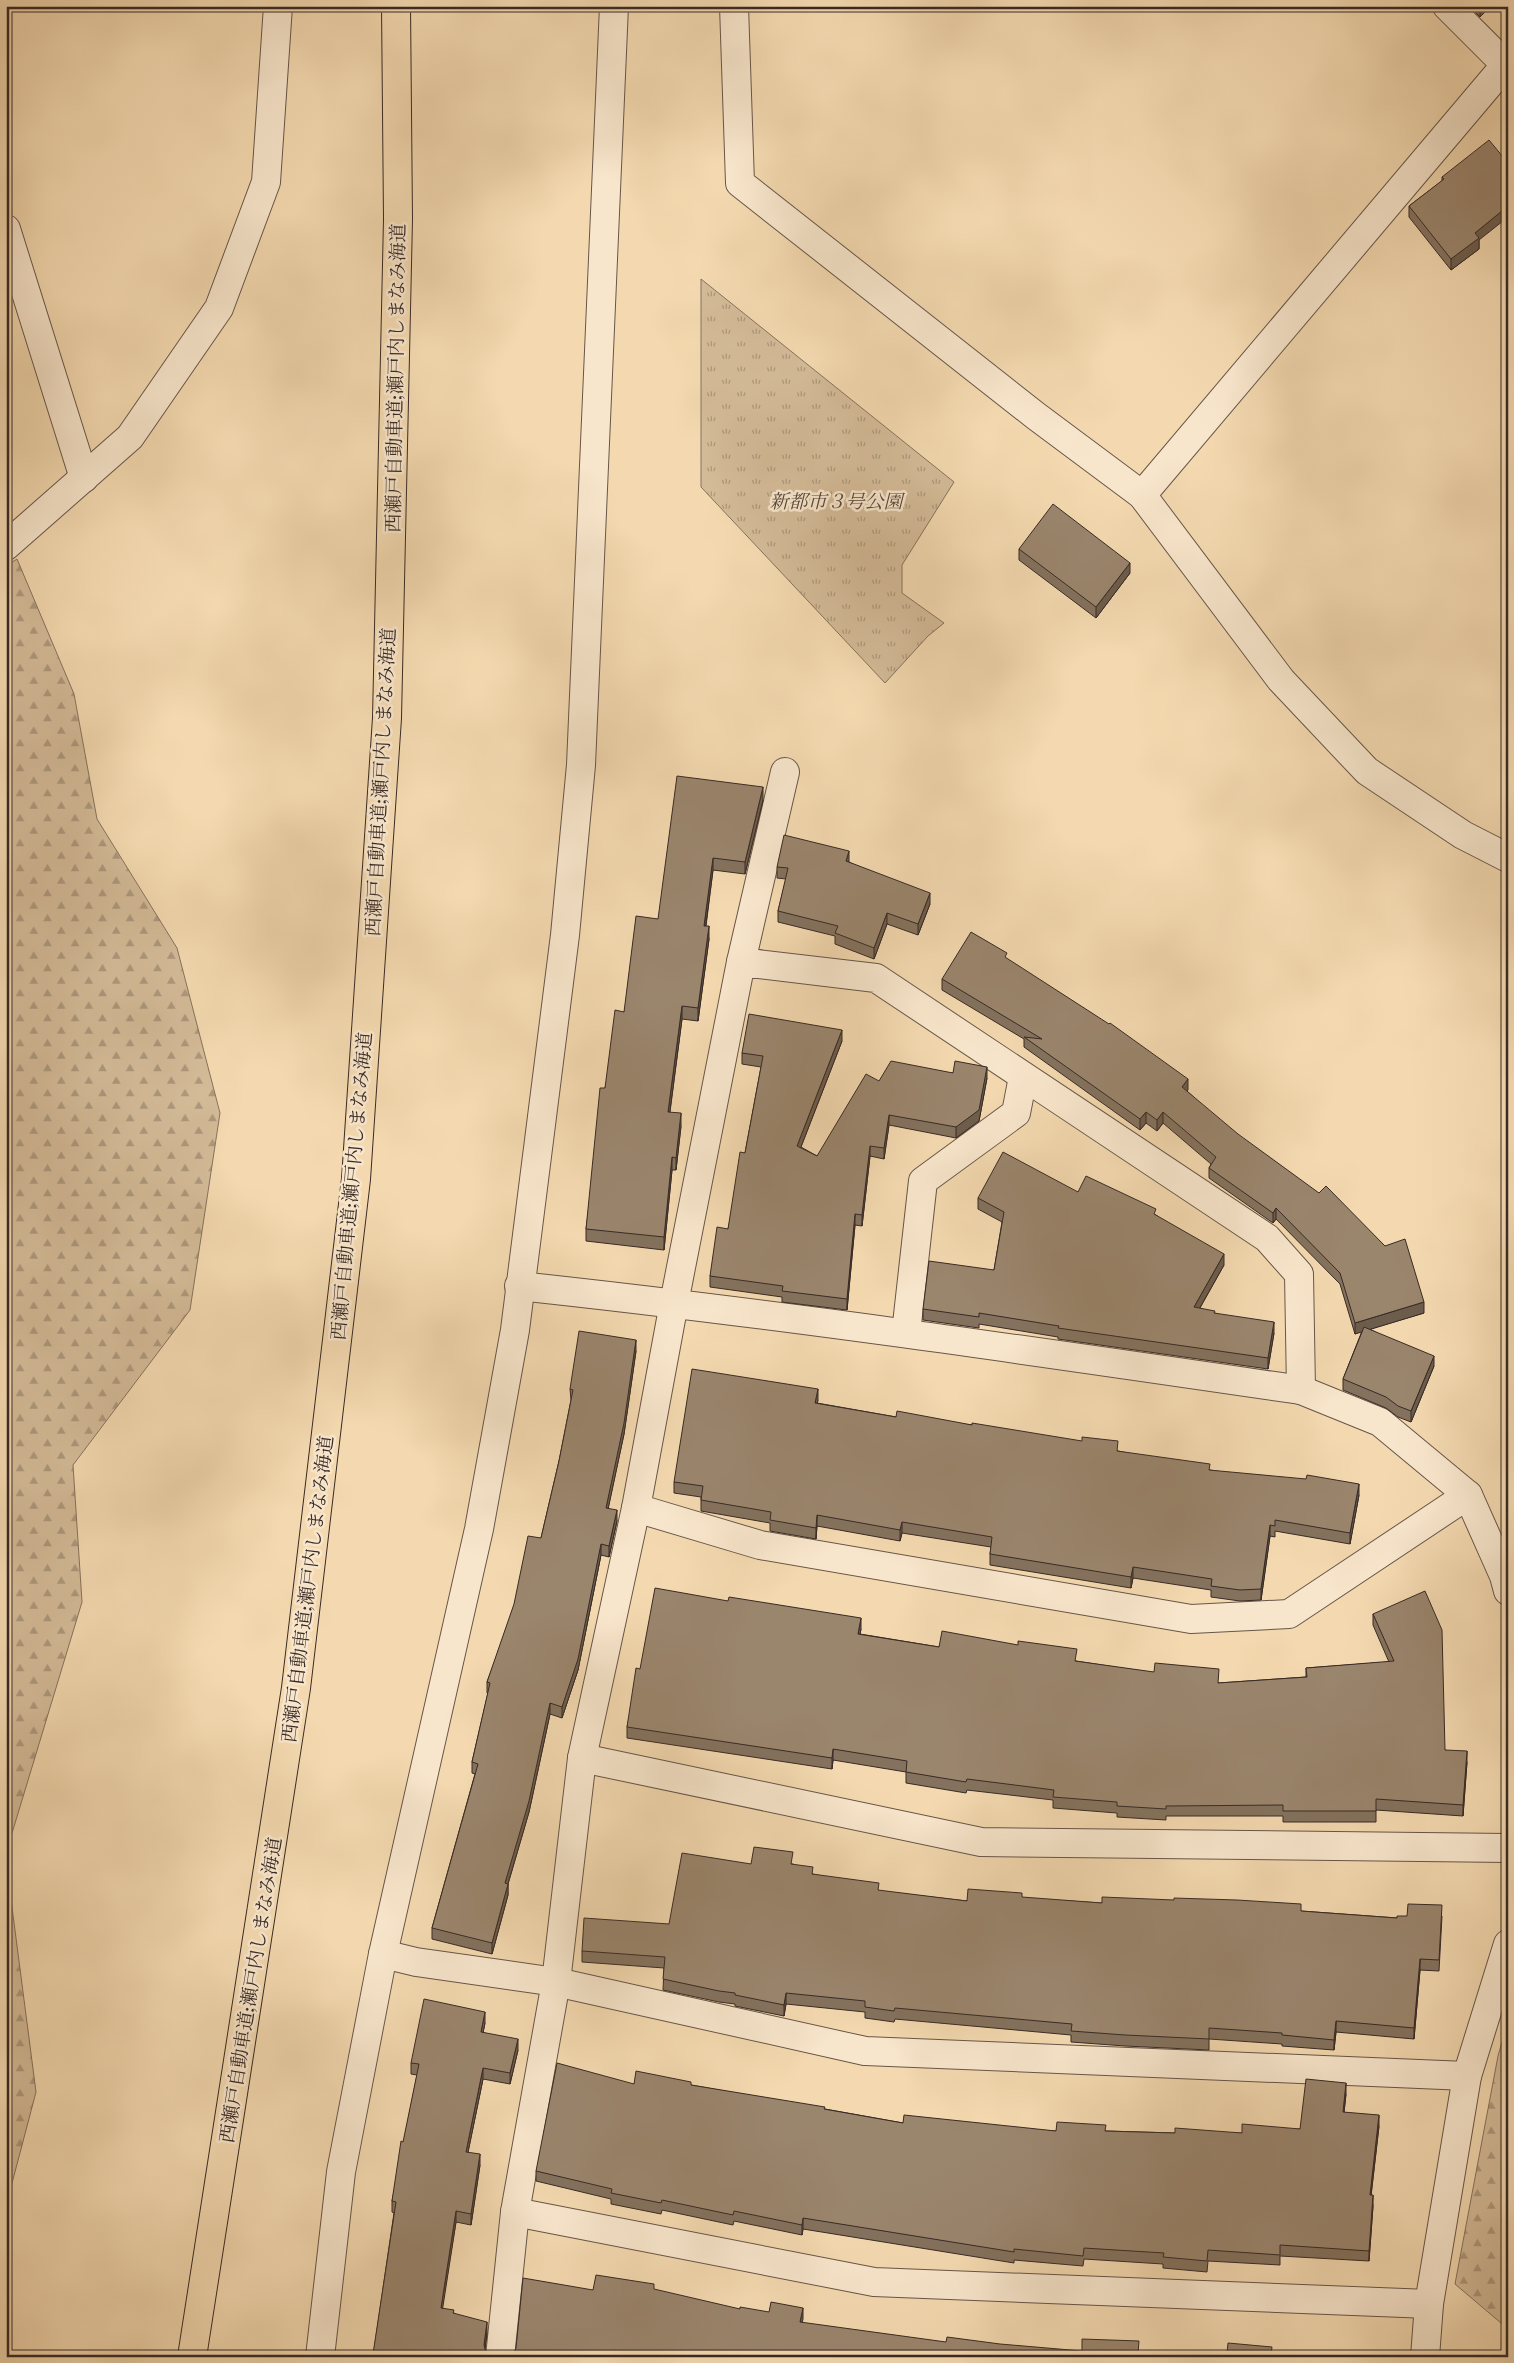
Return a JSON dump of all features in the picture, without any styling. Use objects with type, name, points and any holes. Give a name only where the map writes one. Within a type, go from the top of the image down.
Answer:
[{"type":"highway","name":"西瀬戸自動車道;瀬戸内しまなみ海道","points":[[192,2357],[296,1688],[356,1179],[387,718],[398,219],[396,6]]},
{"type":"street","points":[[6,546],[130,437],[218,308],[266,182],[278,6]]},
{"type":"street","points":[[320,2357],[341,2172],[383,1954],[479,1529],[514,1330],[565,935],[581,765],[614,6]]},
{"type":"street","points":[[734,6],[740,183],[1036,416],[1142,495],[1281,680],[1367,771],[1463,834],[1508,858]]},
{"type":"street","points":[[1142,495],[1507,64],[1447,6]]},
{"type":"street","points":[[6,229],[84,478]]},
{"type":"street","points":[[500,2357],[515,2212],[556,1982],[582,1758],[636,1508],[741,962],[784,772]]},
{"type":"street","points":[[741,962],[876,978],[1267,1238],[1299,1274],[1301,1390]]},
{"type":"street","points":[[906,1333],[923,1182],[1016,1113],[1023,1077]]},
{"type":"street","points":[[519,1286],[674,1303],[906,1333],[1301,1390],[1380,1422],[1468,1495],[1504,1576],[1508,1591]]},
{"type":"street","points":[[636,1508],[760,1545],[1191,1619],[1289,1614],[1468,1495]]},
{"type":"street","points":[[582,1758],[981,1842],[1508,1848]]},
{"type":"street","points":[[1425,2357],[1429,2304],[1467,2076],[1508,1944]]},
{"type":"street","points":[[383,1954],[416,1962],[556,1982],[865,2051],[1467,2076]]},
{"type":"street","points":[[515,2212],[874,2282],[1429,2304]]},
{"type":"green space","name":"新都市３号公園","points":[[701,279],[954,482],[902,565],[902,593],[944,623],[928,636],[885,683],[701,487]]},
{"type":"green space","points":[[17,559],[74,694],[97,819],[177,948],[220,1113],[190,1310],[73,1465],[82,1602],[6,1853],[6,566]]},
{"type":"green space","points":[[6,1861],[36,2092],[6,2206]]},
{"type":"green space","points":[[1508,2021],[1508,2329],[1455,2284],[1498,2056]]},
{"type":"building","points":[[1489,140],[1508,163],[1508,206],[1475,233],[1479,238],[1451,259],[1409,206]]},
{"type":"building","points":[[1053,504],[1130,563],[1096,607],[1019,549]]},
{"type":"building","points":[[677,776],[763,787],[745,862],[713,858],[704,926],[709,926],[698,1008],[682,1006],[668,1112],[681,1113],[676,1158],[672,1157],[664,1237],[586,1229],[600,1088],[605,1088],[615,1010],[624,1012],[636,916],[658,919]]},
{"type":"building","points":[[784,835],[849,851],[846,861],[930,893],[918,924],[887,913],[874,948],[835,933],[838,926],[778,911],[788,868],[777,867]]},
{"type":"building","points":[[971,932],[1007,953],[1005,957],[1110,1023],[1188,1079],[1182,1087],[1238,1134],[1319,1193],[1326,1186],[1385,1246],[1405,1239],[1424,1302],[1355,1323],[1340,1273],[1276,1208],[1273,1213],[1209,1168],[1216,1157],[1163,1112],[1157,1120],[1146,1112],[1140,1119],[1024,1037],[1042,1039],[942,979]]},
{"type":"building","points":[[749,1014],[842,1030],[797,1146],[817,1156],[866,1074],[879,1081],[891,1061],[953,1073],[955,1061],[987,1067],[979,1110],[956,1127],[889,1115],[884,1148],[870,1146],[862,1215],[855,1214],[847,1299],[782,1291],[783,1286],[710,1276],[717,1227],[728,1229],[740,1152],[745,1153],[763,1056],[742,1053]]},
{"type":"building","points":[[1003,1152],[1078,1192],[1086,1176],[1156,1209],[1154,1214],[1224,1254],[1194,1307],[1215,1311],[1214,1313],[1274,1322],[1268,1358],[1058,1328],[1059,1326],[979,1313],[979,1317],[923,1309],[929,1261],[994,1270],[1004,1212],[978,1198]]},
{"type":"building","points":[[1364,1327],[1434,1356],[1411,1411],[1398,1406],[1386,1397],[1343,1379]]},
{"type":"building","points":[[579,1331],[636,1340],[624,1423],[606,1508],[617,1510],[609,1546],[601,1544],[578,1659],[562,1707],[550,1703],[529,1801],[505,1883],[508,1884],[492,1943],[432,1928],[478,1764],[472,1762],[490,1683],[487,1682],[514,1604],[528,1536],[541,1538],[573,1390],[570,1389]]},
{"type":"building","points":[[692,1369],[818,1389],[815,1403],[896,1417],[897,1411],[972,1425],[972,1423],[1082,1441],[1082,1437],[1118,1441],[1117,1451],[1210,1464],[1209,1470],[1306,1479],[1307,1475],[1359,1484],[1350,1533],[1275,1520],[1275,1526],[1270,1525],[1261,1589],[1240,1590],[1211,1586],[1212,1579],[1133,1567],[1131,1577],[990,1554],[992,1537],[902,1522],[900,1530],[817,1515],[816,1528],[770,1520],[771,1512],[701,1500],[703,1486],[674,1482]]},
{"type":"building","points":[[655,1588],[728,1601],[729,1597],[861,1618],[858,1634],[939,1647],[942,1631],[1018,1645],[1018,1641],[1077,1649],[1075,1661],[1154,1672],[1155,1663],[1219,1669],[1218,1683],[1307,1677],[1306,1668],[1394,1661],[1373,1614],[1425,1591],[1442,1630],[1445,1750],[1467,1751],[1463,1805],[1376,1799],[1376,1811],[1283,1811],[1283,1805],[1166,1806],[1166,1809],[1117,1806],[1117,1802],[1053,1797],[1054,1790],[967,1779],[966,1782],[906,1772],[907,1761],[833,1749],[832,1758],[627,1727],[636,1668],[640,1669]]},
{"type":"building","points":[[754,1847],[793,1852],[791,1864],[813,1867],[812,1874],[879,1883],[878,1890],[967,1901],[968,1889],[1022,1893],[1022,1897],[1102,1903],[1102,1897],[1237,1900],[1301,1904],[1301,1911],[1397,1918],[1397,1916],[1407,1916],[1408,1904],[1442,1905],[1439,1960],[1420,1959],[1414,2028],[1336,2021],[1334,2040],[1282,2035],[1282,2033],[1209,2028],[1209,2039],[1071,2031],[1072,2024],[895,2008],[894,2011],[865,2007],[865,2001],[786,1993],[784,2005],[663,1979],[665,1957],[582,1951],[584,1918],[669,1924],[682,1853],[751,1864]]},
{"type":"building","points":[[424,1999],[485,2012],[481,2032],[518,2039],[510,2073],[483,2068],[466,2152],[480,2154],[471,2214],[456,2211],[441,2308],[454,2310],[453,2313],[487,2322],[484,2345],[489,2357],[378,2357],[379,2355],[373,2354],[396,2202],[392,2201],[401,2141],[403,2142],[419,2064],[411,2063]]},
{"type":"building","points":[[557,2063],[634,2084],[636,2071],[691,2082],[691,2085],[825,2107],[824,2109],[903,2123],[904,2115],[1056,2131],[1057,2122],[1106,2125],[1105,2131],[1175,2133],[1175,2128],[1242,2133],[1242,2124],[1300,2129],[1306,2079],[1346,2083],[1343,2112],[1379,2115],[1370,2195],[1373,2195],[1369,2251],[1280,2245],[1280,2255],[1208,2250],[1207,2261],[1163,2257],[1164,2253],[1084,2248],[1083,2256],[1014,2249],[1014,2252],[803,2218],[802,2225],[734,2211],[733,2215],[662,2200],[661,2203],[611,2193],[612,2189],[536,2171]]},
{"type":"building","points":[[596,2275],[654,2284],[654,2289],[740,2309],[740,2307],[769,2312],[771,2302],[803,2308],[800,2322],[946,2342],[947,2337],[1082,2351],[1082,2339],[1139,2341],[1138,2353],[1227,2353],[1228,2343],[1272,2347],[1271,2355],[1307,2357],[510,2357],[516,2348],[523,2278],[593,2290]]}]
